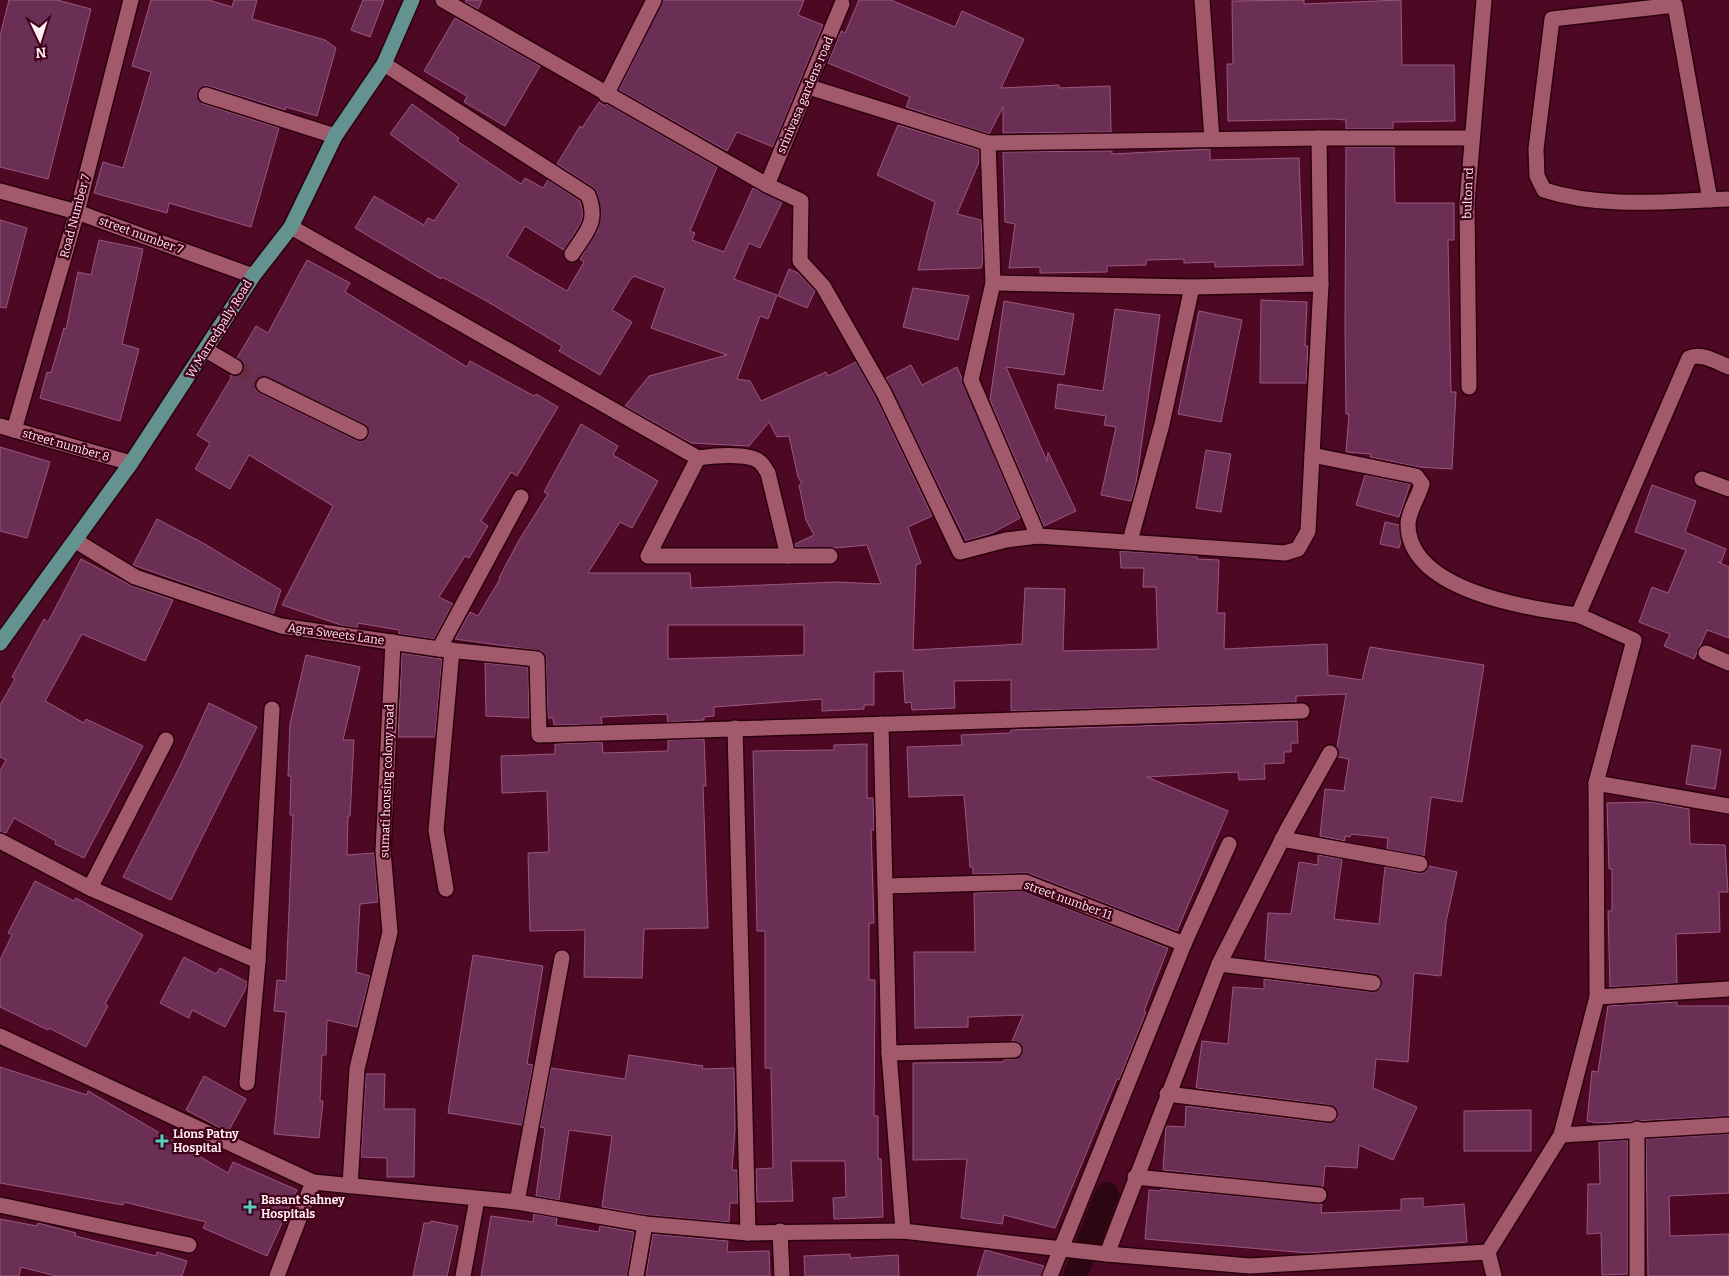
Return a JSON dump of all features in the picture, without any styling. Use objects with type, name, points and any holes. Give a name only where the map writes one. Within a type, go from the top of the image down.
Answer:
[{"type":"main road","name":"W Marredpally Road","points":[[1,640],[76,541],[131,463],[206,350],[252,276],[291,227],[335,136],[384,64],[412,0]]},
{"type":"street","name":"Road Number 7","points":[[7,428],[78,212],[130,0]]},
{"type":"street","points":[[443,0],[606,95],[767,185],[801,201],[800,261],[823,286],[884,393],[960,552],[1006,540],[1038,536],[1285,553],[1298,549],[1308,531],[1321,284],[1319,138]]},
{"type":"street","points":[[606,95],[654,0]]},
{"type":"street","points":[[1202,0],[1212,139]]},
{"type":"street","name":"bulton rd","points":[[1468,387],[1467,203],[1470,138],[1484,0]]},
{"type":"street","name":"srinivasa gardens road","points":[[767,185],[842,4]]},
{"type":"street","points":[[1710,200],[1674,5],[1552,20],[1536,150],[1537,176],[1544,190],[1582,200],[1622,202],[1710,200],[1729,199]]},
{"type":"street","points":[[384,64],[588,195],[593,214],[592,223],[572,254]]},
{"type":"street","points":[[809,87],[988,143],[1212,139],[1470,138]]},
{"type":"street","points":[[206,95],[335,136]]},
{"type":"street","points":[[988,143],[993,283],[971,380],[1038,536]]},
{"type":"street","name":"street number 7","points":[[0,192],[78,212],[252,276]]},
{"type":"street","points":[[291,227],[698,458],[718,456],[748,458],[761,462],[768,473],[788,556]]},
{"type":"street","points":[[993,283],[1192,288],[1321,284]]},
{"type":"street","points":[[1130,541],[1162,424],[1192,288]]},
{"type":"street","points":[[206,350],[235,367]]},
{"type":"street","points":[[1578,615],[1688,358],[1694,355],[1700,356],[1729,367]]},
{"type":"street","points":[[264,385],[360,432]]},
{"type":"street","name":"street number 8","points":[[7,428],[131,463]]},
{"type":"street","points":[[1312,455],[1416,476],[1422,484],[1408,523],[1413,545],[1419,557],[1434,572],[1480,595],[1578,615],[1634,640],[1596,783],[1598,997],[1562,1135],[1488,1252],[1494,1276]]},
{"type":"street","points":[[698,458],[648,556],[830,556]]},
{"type":"street","points":[[1702,479],[1729,489]]},
{"type":"street","points":[[446,889],[436,830],[445,649],[521,497]]},
{"type":"street","name":"Agra Sweets Lane","points":[[76,541],[135,578],[281,626],[445,649],[537,659],[539,735],[735,728]]},
{"type":"street","name":"sumati housing colony road","points":[[350,1186],[357,1069],[390,932],[383,851],[393,642]]},
{"type":"street","points":[[1706,653],[1729,663]]},
{"type":"street","points":[[247,1083],[258,961],[272,709]]},
{"type":"street","points":[[748,1233],[735,728],[1302,711]]},
{"type":"street","points":[[882,724],[890,1053],[903,1230]]},
{"type":"street","points":[[90,888],[166,740]]},
{"type":"street","points":[[1101,1253],[1136,1178],[1219,964],[1282,840],[1330,753]]},
{"type":"street","points":[[1596,783],[1729,806]]},
{"type":"street","points":[[1282,840],[1420,864]]},
{"type":"street","points":[[0,841],[90,888],[258,961]]},
{"type":"street","points":[[1050,1276],[1065,1249],[1184,944],[1229,844]]},
{"type":"street","name":"street number 11","points":[[886,886],[1025,882],[1184,944]]},
{"type":"street","points":[[516,1202],[562,958]]},
{"type":"street","points":[[1219,964],[1373,983]]},
{"type":"street","points":[[1598,997],[1729,989]]},
{"type":"street","points":[[0,1036],[313,1182],[516,1202],[644,1224],[748,1233],[903,1230],[1251,1271],[1327,1269],[1488,1252]]},
{"type":"street","points":[[890,1053],[1014,1050]]},
{"type":"street","points":[[1167,1094],[1329,1114]]},
{"type":"street","points":[[1562,1135],[1637,1129],[1729,1125]]},
{"type":"street","points":[[1637,1129],[1637,1276]]},
{"type":"street","points":[[1136,1178],[1320,1195]]},
{"type":"street","points":[[278,1276],[313,1182]]},
{"type":"street","points":[[463,1276],[477,1199]]},
{"type":"street","points":[[0,1205],[189,1245]]},
{"type":"street","points":[[636,1276],[644,1224]]},
{"type":"street","points":[[780,1231],[782,1276]]},
{"type":"building","points":[[9,0],[57,0],[91,9],[48,179],[0,167],[0,36]]},
{"type":"building","points":[[151,0],[209,0],[232,7],[234,0],[257,0],[252,19],[325,40],[336,48],[317,116],[286,107],[285,110],[209,86],[204,86],[197,92],[197,97],[203,104],[279,128],[251,227],[169,203],[167,213],[94,193],[103,162],[123,168],[151,72],[132,66]]},
{"type":"building","points":[[363,0],[384,0],[370,37],[351,30]]},
{"type":"building","points":[[466,0],[482,0],[478,9],[465,2]]},
{"type":"building","points":[[663,0],[804,0],[798,15],[823,25],[773,147],[737,132],[727,151],[619,90]]},
{"type":"building","points":[[859,0],[891,0],[955,27],[962,11],[1024,39],[1001,88],[1059,85],[1059,88],[1110,86],[1111,132],[1003,133],[1003,107],[989,134],[906,107],[910,97],[828,63],[841,31],[845,33]]},
{"type":"building","points":[[1304,0],[1304,4],[1401,0],[1402,65],[1454,65],[1455,121],[1393,122],[1393,129],[1346,129],[1346,120],[1334,119],[1228,121],[1227,64],[1233,64],[1232,1]]},
{"type":"building","points":[[455,18],[540,66],[505,126],[464,102],[467,96],[424,71]]},
{"type":"building","points":[[599,102],[605,106],[607,104],[717,167],[690,231],[695,233],[692,240],[724,252],[753,188],[782,202],[760,248],[749,243],[734,279],[777,295],[768,319],[760,316],[737,379],[750,381],[761,401],[826,372],[828,376],[856,362],[876,397],[932,516],[908,527],[921,563],[916,565],[913,650],[1022,644],[1025,588],[1065,589],[1063,651],[1158,649],[1156,587],[1143,587],[1144,568],[1121,568],[1120,551],[1197,556],[1197,559],[1219,560],[1217,613],[1225,613],[1224,649],[1327,644],[1328,675],[1362,680],[1370,647],[1484,665],[1462,802],[1431,797],[1424,856],[1387,849],[1388,838],[1351,834],[1350,837],[1345,836],[1345,841],[1320,836],[1325,789],[1344,791],[1349,759],[1338,757],[1337,747],[1346,694],[1296,696],[1296,702],[1011,711],[1011,680],[954,681],[955,708],[912,710],[911,702],[905,703],[903,671],[874,672],[874,705],[864,705],[864,709],[822,711],[822,699],[714,707],[714,716],[704,717],[704,720],[668,722],[667,714],[601,717],[602,724],[554,725],[553,718],[548,718],[546,659],[542,651],[455,639],[470,612],[478,616],[500,579],[518,542],[548,494],[544,492],[581,424],[618,446],[613,455],[658,481],[632,528],[620,522],[588,573],[690,573],[691,588],[836,582],[881,584],[867,545],[835,548],[795,547],[795,544],[814,535],[806,520],[799,485],[802,484],[798,477],[789,436],[777,437],[769,422],[749,446],[691,443],[625,406],[649,376],[727,355],[651,328],[665,288],[634,276],[630,280],[612,310],[632,322],[600,375],[559,351],[562,346],[483,299],[442,277],[441,279],[355,228],[374,196],[424,225],[428,218],[434,221],[459,184],[390,134],[412,104],[459,138],[457,141],[521,184],[525,178],[543,188],[548,180],[580,201],[583,213],[581,223],[564,250],[525,226],[507,256],[567,291],[584,262],[580,259],[598,230],[601,212],[597,192],[594,188],[557,164],[580,126],[582,128]],"holes":[[[668,625],[804,625],[804,655],[668,659]]]},
{"type":"building","points":[[898,125],[979,150],[979,162],[957,214],[981,220],[983,260],[981,268],[918,270],[935,202],[877,175]]},
{"type":"building","points":[[1346,147],[1394,147],[1395,203],[1454,203],[1454,240],[1448,240],[1451,392],[1456,392],[1452,469],[1418,467],[1370,457],[1371,454],[1346,452],[1349,414],[1346,414],[1345,329]]},
{"type":"building","points":[[1210,149],[1210,160],[1299,158],[1303,265],[1215,267],[1215,262],[1184,263],[1184,259],[1146,260],[1146,265],[1107,266],[1107,272],[1040,273],[1040,267],[1009,268],[1015,224],[1005,222],[1003,152],[1112,151],[1112,154]]},
{"type":"building","points":[[0,220],[27,228],[6,308],[0,307]]},
{"type":"building","points":[[99,240],[143,249],[122,344],[139,349],[120,421],[40,398],[47,372],[51,373],[64,328],[66,329],[78,272],[91,275]]},
{"type":"building","points":[[307,260],[350,283],[345,292],[467,367],[470,361],[558,407],[517,476],[511,472],[481,521],[488,526],[469,558],[465,556],[439,597],[453,604],[434,639],[399,634],[399,630],[358,623],[357,628],[344,626],[282,605],[333,506],[249,455],[230,489],[195,469],[210,443],[197,435],[231,378],[230,375],[239,375],[243,371],[243,363],[237,358],[256,326],[268,333]],"holes":[[[264,376],[364,424],[369,431],[368,437],[361,441],[356,440],[260,393],[256,390],[255,381]]]},
{"type":"building","points":[[789,269],[798,273],[815,291],[807,308],[778,296]]},
{"type":"building","points":[[913,288],[969,296],[958,340],[903,327]]},
{"type":"building","points":[[1261,300],[1307,302],[1305,346],[1308,346],[1306,383],[1260,383]]},
{"type":"building","points":[[1004,301],[1074,314],[1064,375],[1006,367],[1047,461],[1048,452],[1076,511],[1044,526],[990,400]]},
{"type":"building","points":[[1115,309],[1160,315],[1136,483],[1131,501],[1101,495],[1116,427],[1104,425],[1106,416],[1055,408],[1058,384],[1103,391]]},
{"type":"building","points":[[1199,311],[1242,320],[1221,422],[1178,414]]},
{"type":"building","points":[[911,365],[922,385],[957,367],[1020,518],[992,533],[966,541],[886,378]]},
{"type":"building","points":[[0,447],[50,462],[27,538],[0,531]]},
{"type":"building","points":[[1206,450],[1231,454],[1221,512],[1196,508]]},
{"type":"building","points":[[1365,475],[1410,484],[1399,517],[1356,505]]},
{"type":"building","points":[[1652,485],[1696,501],[1685,532],[1726,549],[1721,563],[1718,562],[1729,567],[1729,638],[1707,630],[1694,659],[1664,646],[1670,634],[1639,622],[1652,587],[1668,593],[1686,550],[1635,532]]},
{"type":"building","points":[[157,519],[203,543],[281,590],[273,614],[133,565]]},
{"type":"building","points":[[1385,522],[1399,525],[1402,538],[1399,548],[1380,544]]},
{"type":"building","points":[[81,559],[132,586],[173,600],[145,661],[82,634],[45,701],[84,723],[86,719],[143,746],[84,858],[55,844],[56,841],[14,818],[6,833],[0,832],[0,771],[6,760],[0,757],[0,705],[15,679],[12,677],[44,619],[48,622]]},
{"type":"building","points":[[402,653],[442,659],[435,737],[398,737]]},
{"type":"building","points":[[306,655],[360,667],[343,740],[354,740],[347,855],[374,853],[378,902],[360,904],[356,972],[370,976],[357,1027],[327,1020],[326,1055],[322,1055],[320,1101],[323,1101],[319,1138],[274,1134],[286,1012],[274,1011],[277,980],[286,981],[293,815],[290,815],[291,776],[288,776],[290,724]]},
{"type":"building","points":[[485,663],[528,667],[529,718],[486,716]]},
{"type":"building","points":[[209,703],[257,727],[171,900],[123,877],[179,768]]},
{"type":"building","points":[[1297,721],[1298,743],[1291,743],[1291,752],[1284,752],[1284,763],[1264,764],[1265,779],[1239,780],[1238,772],[1147,777],[1228,811],[1177,931],[1028,873],[973,874],[973,867],[970,867],[964,795],[909,797],[907,747],[962,745],[961,735],[1010,733],[1011,730]]},
{"type":"building","points":[[704,739],[706,786],[703,786],[708,928],[644,929],[642,978],[584,977],[585,930],[530,931],[528,853],[549,852],[547,791],[502,793],[501,756],[555,754],[555,744],[602,742],[603,753],[668,751],[668,740]]},
{"type":"building","points":[[867,744],[867,798],[873,798],[874,830],[871,830],[874,923],[869,923],[869,980],[875,980],[874,1116],[878,1116],[878,1159],[881,1159],[883,1217],[834,1219],[833,1198],[846,1197],[845,1161],[791,1161],[793,1201],[757,1202],[756,1169],[773,1168],[771,1068],[765,1068],[765,931],[757,931],[753,751],[834,750],[834,745]]},
{"type":"building","points":[[1692,745],[1721,750],[1715,789],[1686,784]]},
{"type":"building","points":[[1651,802],[1689,809],[1690,844],[1725,845],[1728,892],[1719,892],[1720,932],[1676,934],[1677,983],[1610,987],[1608,911],[1612,911],[1612,869],[1609,869],[1607,803]]},
{"type":"building","points":[[1318,855],[1342,859],[1334,919],[1379,924],[1385,867],[1424,873],[1429,866],[1457,872],[1446,922],[1441,976],[1414,973],[1408,1062],[1376,1059],[1373,1088],[1417,1107],[1393,1160],[1359,1145],[1357,1168],[1325,1166],[1323,1187],[1163,1170],[1166,1126],[1185,1127],[1186,1106],[1328,1123],[1337,1119],[1337,1110],[1330,1105],[1196,1088],[1202,1041],[1228,1044],[1233,987],[1264,989],[1264,979],[1372,992],[1381,988],[1381,979],[1375,974],[1265,960],[1268,913],[1291,914],[1299,862],[1318,865]]},
{"type":"building","points":[[35,881],[74,901],[76,898],[143,935],[105,1004],[108,1006],[86,1047],[49,1028],[48,1030],[0,1007],[0,960],[12,935],[8,933]]},
{"type":"building","points":[[1023,891],[1168,948],[1144,1011],[1146,1012],[1119,1080],[1117,1079],[1055,1228],[1004,1215],[1002,1224],[961,1218],[967,1159],[913,1160],[913,1063],[1003,1062],[1004,1060],[1018,1058],[1023,1050],[1019,1042],[1012,1041],[1023,1015],[968,1017],[968,1027],[915,1028],[914,952],[975,952],[974,893]]},
{"type":"building","points":[[473,955],[543,966],[527,1064],[533,1065],[522,1125],[448,1113]]},
{"type":"building","points":[[184,957],[216,974],[220,968],[247,982],[246,988],[225,1027],[192,1010],[189,1018],[160,1003]]},
{"type":"building","points":[[1677,1002],[1677,1006],[1729,1006],[1729,1116],[1598,1123],[1587,1121],[1592,1071],[1598,1072],[1608,1006]]},
{"type":"building","points":[[629,1055],[703,1066],[702,1069],[734,1068],[735,1129],[732,1170],[737,1170],[738,1203],[730,1203],[729,1222],[646,1215],[602,1207],[612,1136],[569,1130],[559,1200],[536,1196],[545,1128],[540,1127],[551,1068],[625,1079]]},
{"type":"building","points":[[0,1067],[87,1095],[88,1091],[228,1173],[233,1162],[297,1190],[267,1256],[203,1228],[206,1222],[124,1202],[123,1205],[0,1183]]},
{"type":"building","points":[[366,1074],[385,1074],[384,1109],[415,1109],[414,1177],[387,1177],[387,1158],[361,1157]]},
{"type":"building","points":[[204,1076],[246,1099],[228,1132],[186,1110]]},
{"type":"building","points":[[1531,1110],[1531,1151],[1464,1151],[1464,1111]]},
{"type":"building","points":[[1729,1134],[1729,1193],[1669,1196],[1670,1236],[1729,1234],[1729,1276],[1648,1276],[1646,1139]]},
{"type":"building","points":[[1628,1140],[1628,1274],[1602,1275],[1601,1233],[1587,1234],[1588,1184],[1600,1184],[1599,1142]]},
{"type":"building","points":[[1161,1189],[1322,1204],[1321,1213],[1401,1210],[1401,1199],[1423,1198],[1423,1207],[1464,1204],[1467,1242],[1308,1253],[1145,1239],[1149,1190],[1161,1191]]},
{"type":"building","points":[[534,1214],[557,1218],[556,1225],[599,1232],[600,1226],[634,1232],[627,1276],[481,1276],[491,1216],[533,1222]]},
{"type":"building","points":[[0,1219],[37,1226],[38,1223],[76,1233],[75,1236],[156,1256],[157,1252],[187,1261],[182,1276],[56,1276],[21,1267],[19,1276],[0,1276]]},
{"type":"building","points":[[431,1221],[458,1226],[447,1276],[413,1276],[424,1223],[430,1223]]},
{"type":"building","points":[[653,1234],[728,1241],[727,1252],[769,1251],[770,1276],[646,1276]]},
{"type":"building","points":[[985,1250],[1044,1266],[1041,1276],[977,1276]]},
{"type":"building","points":[[850,1254],[850,1258],[898,1255],[899,1276],[805,1276],[804,1256]]},
{"type":"waterway","points":[[1075,1276],[1107,1194]]},
{"type":"tunnel","points":[[235,367],[264,385]]},
{"type":"place","name":"Lions Patny Hospital","points":[[162,1141]]},
{"type":"place","name":"Basant Sahney Hospitals","points":[[250,1207]]}]
